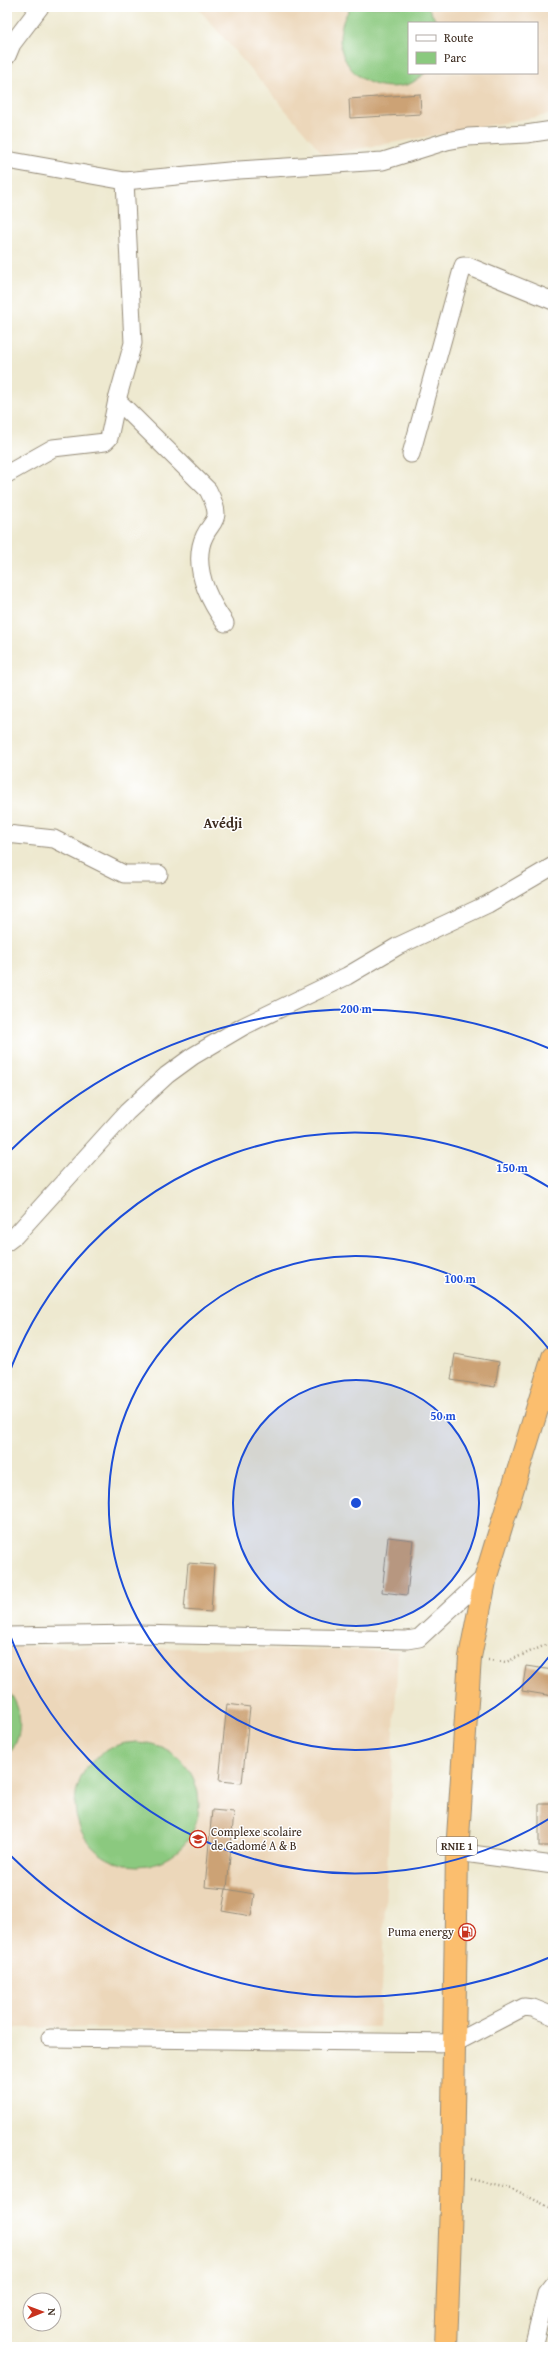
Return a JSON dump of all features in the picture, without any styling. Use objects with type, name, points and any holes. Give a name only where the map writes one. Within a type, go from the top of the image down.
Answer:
[{"type":"highway","name":"RNIE 1","points":[[446,2347],[455,2043],[457,1852],[470,1657],[486,1576],[553,1357]]},
{"type":"street","points":[[9,45],[40,7]]},
{"type":"street","points":[[7,160],[125,181],[239,170],[384,161],[447,141],[468,137],[526,134],[553,130]]},
{"type":"street","points":[[7,474],[53,448],[100,444],[110,438],[117,400],[133,343],[125,181]]},
{"type":"street","points":[[411,454],[463,266],[468,266],[553,301]]},
{"type":"street","points":[[117,400],[208,490],[215,504],[217,511],[214,522],[201,544],[200,552],[203,584],[212,604],[225,624]]},
{"type":"street","points":[[7,834],[54,839],[124,874],[159,874]]},
{"type":"street","points":[[7,1242],[15,1236],[137,1102],[167,1075],[193,1056],[244,1026],[348,976],[398,946],[488,904],[553,866]]},
{"type":"street","points":[[7,1636],[138,1634],[407,1640],[419,1638],[486,1576]]},
{"type":"street","points":[[457,1852],[553,1865]]},
{"type":"street","points":[[50,2038],[455,2043],[524,2007],[533,2008],[553,2016]]},
{"type":"street","points":[[533,2347],[546,2294],[553,2285]]},
{"type":"path","points":[[499,1661],[506,1662],[553,1642]]},
{"type":"path","points":[[452,2176],[511,2188],[553,2209]]},
{"type":"shaded area","points":[[197,7],[553,7],[553,114],[324,155]]},
{"type":"shaded area","name":"Complexe scolaire de Gadomé A & B","points":[[7,1646],[398,1651],[379,2027],[7,2028]]},
{"type":"green space","points":[[351,7],[428,7],[436,22],[408,22],[408,74],[424,74],[415,81],[406,85],[388,87],[373,84],[359,76],[349,66],[342,53],[340,38],[343,23]]},
{"type":"green space","points":[[7,1690],[17,1705],[20,1723],[17,1741],[7,1756]]},
{"type":"green space","points":[[137,1742],[161,1747],[181,1760],[194,1780],[199,1804],[194,1828],[181,1848],[161,1861],[137,1866],[113,1861],[93,1848],[80,1828],[75,1804],[80,1780],[93,1760],[113,1747]]},
{"type":"building","points":[[420,94],[421,114],[350,118],[349,99]]},
{"type":"building","points":[[455,1354],[499,1362],[495,1387],[451,1380]]},
{"type":"building","points":[[388,1537],[413,1540],[407,1595],[382,1592]]},
{"type":"building","points":[[188,1563],[214,1565],[211,1612],[184,1610]]},
{"type":"building","points":[[526,1666],[553,1670],[553,1696],[522,1691]]},
{"type":"building","points":[[227,1704],[250,1707],[242,1783],[219,1781]]},
{"type":"building","points":[[539,1804],[553,1804],[553,1846],[539,1846]]},
{"type":"building","points":[[212,1810],[234,1812],[227,1889],[205,1887]]},
{"type":"building","points":[[226,1889],[254,1894],[251,1916],[222,1911]]},
{"type":"place","name":"Complexe scolaire de Gadomé A & B","points":[[198,1839]]},
{"type":"place","name":"Puma energy","points":[[467,1932]]},
{"type":"district","name":"Avédji","points":[[223,823]]}]
